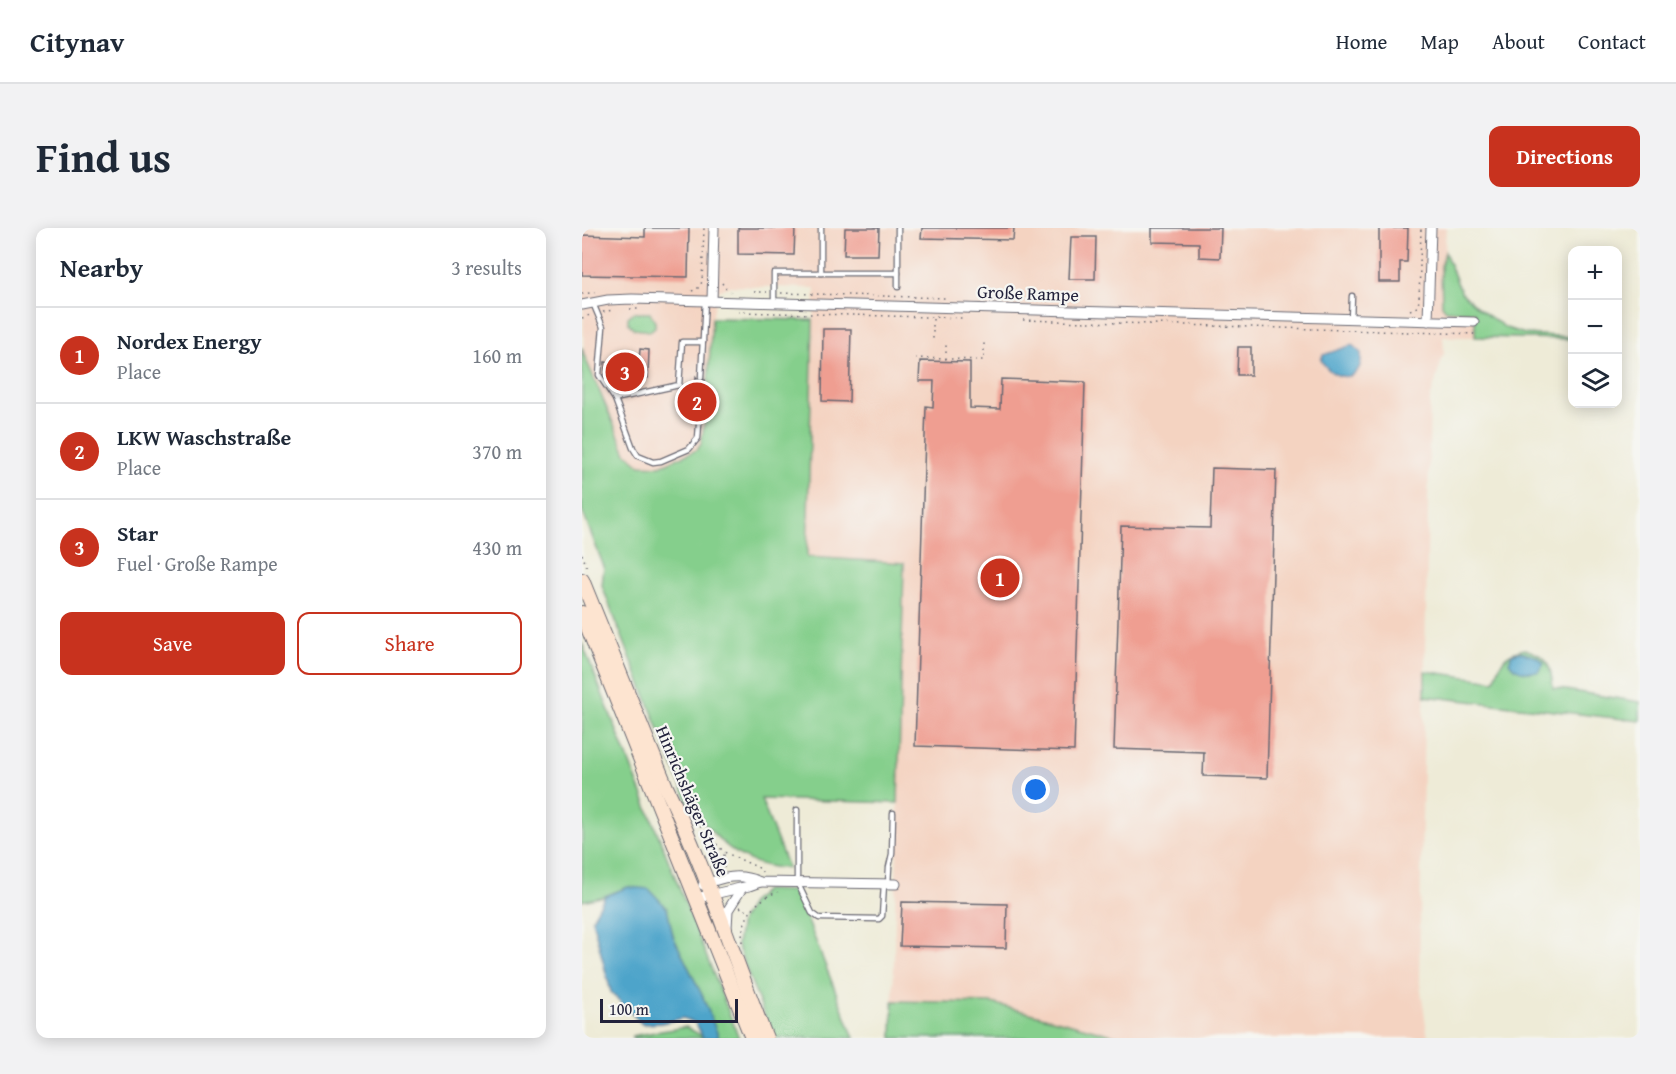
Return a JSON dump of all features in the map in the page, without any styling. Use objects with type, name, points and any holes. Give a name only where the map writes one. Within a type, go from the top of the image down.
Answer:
[{"type":"main road","name":"Hinrichshäger Straße","points":[[586,578],[666,788],[682,819],[711,888],[742,980],[766,1038]]},
{"type":"main road","name":"Hinrichshäger Straße","points":[[582,613],[752,1038]]},
{"type":"street","points":[[709,301],[714,228]]},
{"type":"street","points":[[1428,321],[1431,228]]},
{"type":"street","name":"Große Rampe","points":[[582,305],[632,299],[1474,322]]},
{"type":"street","points":[[695,894],[711,888],[724,877],[749,877],[762,882]]},
{"type":"street","points":[[711,888],[742,888],[762,882],[889,884]]},
{"type":"street","points":[[727,934],[728,910],[742,888]]},
{"type":"lane","points":[[821,228],[821,273]]},
{"type":"lane","points":[[898,228],[898,287]]},
{"type":"lane","points":[[774,303],[774,273],[898,273]]},
{"type":"lane","points":[[1351,319],[1352,296]]},
{"type":"lane","points":[[701,378],[709,301]]},
{"type":"lane","points":[[593,303],[603,327],[599,375],[615,399],[633,448],[644,460],[661,461],[695,444],[698,438],[700,411]]},
{"type":"lane","points":[[615,399],[680,385],[682,342],[703,342]]},
{"type":"lane","points":[[797,810],[797,882],[812,913],[819,918],[860,920],[874,920],[882,916],[889,884],[893,813]]},
{"type":"path","points":[[694,290],[702,282],[704,228]]},
{"type":"path","points":[[1409,311],[1417,307],[1419,301],[1421,228]]},
{"type":"path","points":[[723,285],[727,290]]},
{"type":"path","points":[[582,318],[618,309]]},
{"type":"path","points":[[625,309],[647,309]]},
{"type":"path","points":[[738,312],[963,318]]},
{"type":"path","points":[[933,317],[933,342]]},
{"type":"path","points":[[1019,320],[1475,334]]},
{"type":"path","points":[[946,342],[946,358]]},
{"type":"path","points":[[915,358],[984,360],[984,343]]},
{"type":"path","points":[[582,554],[586,578]]},
{"type":"path","points":[[692,818],[724,852],[761,869],[762,882]]},
{"type":"path","points":[[724,852],[724,877]]},
{"type":"path","points":[[743,949],[742,933],[750,912],[765,895],[777,892],[783,882]]},
{"type":"shaded area","points":[[582,228],[1446,228],[1445,252],[1441,266],[1446,310],[1475,312],[1475,337],[1443,337],[1444,353],[1430,399],[1419,977],[1428,1038],[1124,1038],[992,1003],[893,1001],[904,564],[807,557],[815,288],[730,286],[718,291],[712,318],[706,414],[701,444],[697,450],[660,466],[640,465],[626,453],[584,355]]},
{"type":"green space","points":[[1445,252],[1461,292],[1479,309],[1506,328],[1525,334],[1568,337],[1568,339],[1475,337],[1475,312],[1446,310],[1442,305],[1441,266]]},
{"type":"green space","points":[[633,313],[650,313],[655,327],[650,331],[634,329],[628,323],[628,317]]},
{"type":"green space","points":[[712,318],[813,320],[807,557],[904,563],[898,803],[761,799],[788,868],[756,863],[730,849],[688,803],[602,586],[604,567],[582,510],[582,347],[626,453],[640,465],[660,466],[697,450],[701,444],[706,414]]},
{"type":"green space","points":[[582,643],[739,1038],[719,1038],[703,997],[673,936],[667,908],[628,887],[605,896],[582,901]]},
{"type":"green space","points":[[1524,649],[1539,655],[1547,662],[1553,688],[1640,702],[1640,721],[1425,696],[1425,671],[1494,681],[1504,659]]},
{"type":"green space","points":[[765,890],[796,891],[854,1038],[773,1038],[737,945],[741,920],[752,902]]},
{"type":"green space","points":[[893,1001],[992,1003],[1124,1038],[892,1038]]},
{"type":"green space","points":[[686,1027],[703,1038],[632,1038],[632,1036]]},
{"type":"water","points":[[1352,345],[1361,353],[1361,363],[1353,375],[1340,376],[1333,373],[1321,360],[1323,355]]},
{"type":"water","points":[[1520,652],[1537,657],[1544,663],[1538,672],[1521,671],[1509,662],[1512,654]]},
{"type":"water","points":[[628,887],[649,889],[667,908],[673,936],[703,997],[719,1038],[703,1038],[696,1023],[683,1018],[642,1024],[611,992],[592,919],[605,896]]},
{"type":"building","points":[[645,228],[689,228],[688,277],[582,275],[582,235],[645,237]]},
{"type":"building","points":[[738,228],[795,228],[794,255],[738,254]]},
{"type":"building","points":[[845,228],[879,228],[878,255],[844,255]]},
{"type":"building","points":[[922,228],[1014,228],[1013,240],[921,238]]},
{"type":"building","points":[[1152,228],[1221,228],[1220,258],[1199,257],[1199,243],[1152,242]]},
{"type":"building","points":[[1379,228],[1408,228],[1407,262],[1400,262],[1400,282],[1379,282]]},
{"type":"building","points":[[1071,237],[1096,237],[1095,279],[1069,279]]},
{"type":"building","points":[[823,329],[851,329],[849,402],[822,401]]},
{"type":"building","points":[[1238,347],[1251,347],[1251,375],[1237,375]]},
{"type":"building","points":[[640,349],[649,350],[648,378],[605,376],[605,362],[639,361]]},
{"type":"building","points":[[920,361],[970,362],[970,408],[1000,409],[1001,379],[1085,382],[1074,751],[915,746],[926,406],[933,407],[934,381],[919,381]]},
{"type":"building","points":[[696,377],[699,382],[705,380],[704,409],[700,407],[696,411],[690,410],[691,394],[695,394]]},
{"type":"building","points":[[1212,468],[1276,470],[1267,778],[1203,776],[1204,752],[1114,749],[1121,526],[1210,528]]},
{"type":"building","points":[[902,902],[1007,904],[1006,948],[900,946]]},
{"type":"place","name":"Star","points":[[625,372]]},
{"type":"place","name":"LKW Waschstraße","points":[[697,402]]},
{"type":"place","name":"Nordex Energy","points":[[1000,578]]}]
